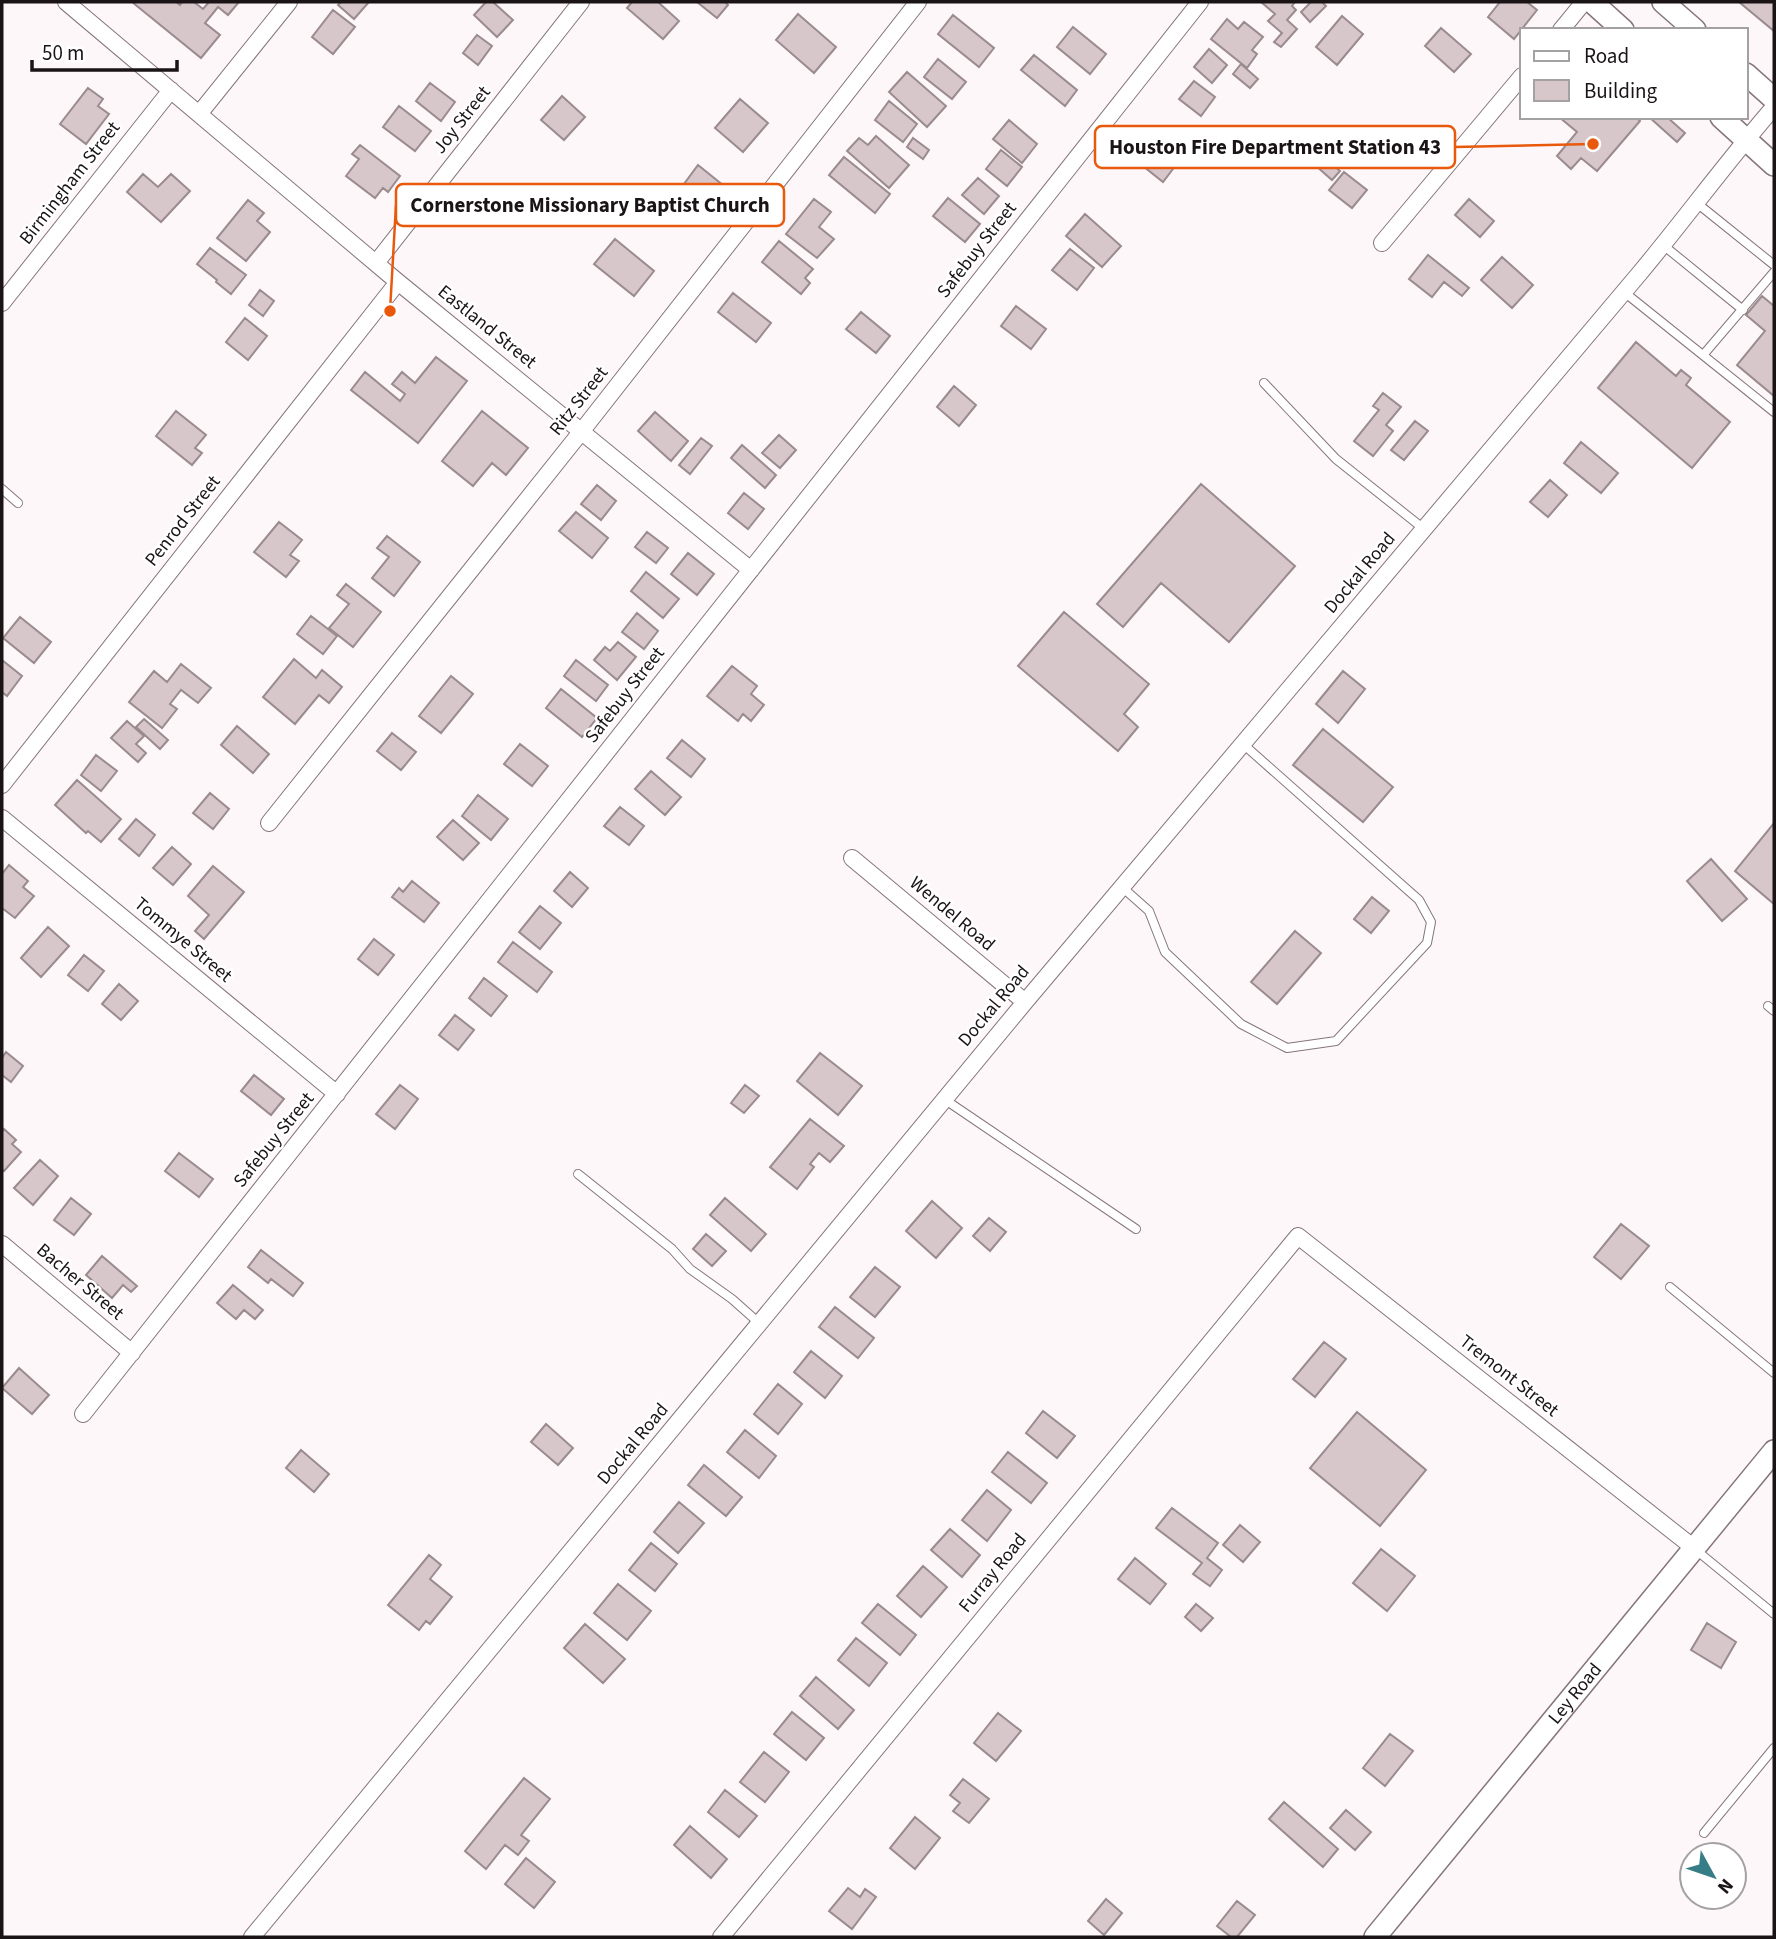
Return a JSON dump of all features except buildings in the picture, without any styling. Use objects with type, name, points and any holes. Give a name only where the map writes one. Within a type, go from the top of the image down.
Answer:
[{"type":"main road","points":[[1592,2],[1621,28]]},
{"type":"main road","points":[[1669,15],[1692,28]]},
{"type":"main road","points":[[1748,76],[1774,99]]},
{"type":"main road","points":[[1723,119],[1774,164]]},
{"type":"main road","name":"Ley Road","points":[[1375,1937],[1774,1451]]},
{"type":"street","points":[[66,2],[171,90]]},
{"type":"street","points":[[199,114],[289,2]]},
{"type":"street","name":"Joy Street","points":[[376,263],[581,2]]},
{"type":"street","name":"Ritz Street","points":[[269,823],[581,432],[918,2]]},
{"type":"street","name":"Safebuy Street","points":[[83,1415],[1200,2]]},
{"type":"street","points":[[1563,28],[1584,2]]},
{"type":"street","points":[[1382,243],[1520,78]]},
{"type":"street","name":"Eastland Street","points":[[171,90],[398,282],[751,570]]},
{"type":"street","name":"Birmingham Street","points":[[2,303],[171,90]]},
{"type":"street","name":"Dockal Road","points":[[252,1937],[944,1099],[1664,245],[1774,107]]},
{"type":"street","name":"Penrod Street","points":[[2,785],[398,282]]},
{"type":"street","name":"Tommye Street","points":[[2,818],[337,1094]]},
{"type":"street","name":"Wendel Road","points":[[852,858],[1025,1002]]},
{"type":"street","name":"Tremont Street","points":[[1298,1236],[1694,1548]]},
{"type":"street","name":"Furray Road","points":[[721,1937],[1298,1236]]},
{"type":"street","name":"Bacher Street","points":[[2,1244],[132,1353]]},
{"type":"lane","points":[[1698,204],[1774,265]]},
{"type":"lane","points":[[1664,245],[1743,310]]},
{"type":"lane","points":[[1704,354],[1774,272]]},
{"type":"lane","points":[[1624,292],[1774,412]]},
{"type":"lane","points":[[1264,383],[1336,458],[1424,529]]},
{"type":"lane","points":[[2,489],[18,503]]},
{"type":"lane","points":[[1122,887],[1149,911],[1165,952],[1241,1024],[1287,1048],[1336,1041],[1427,943],[1431,922],[1419,900],[1243,744]]},
{"type":"lane","points":[[944,1099],[1136,1229]]},
{"type":"lane","points":[[578,1174],[672,1249],[690,1269],[732,1299],[759,1323]]},
{"type":"lane","points":[[1670,1287],[1774,1373]]},
{"type":"lane","points":[[1694,1548],[1774,1614]]},
{"type":"lane","points":[[1704,1833],[1774,1748]]},
{"type":"place","name":"Houston Fire Department Station 43","points":[[1593,144]]},
{"type":"place","name":"Cornerstone Missionary Baptist Church","points":[[390,311]]}]
